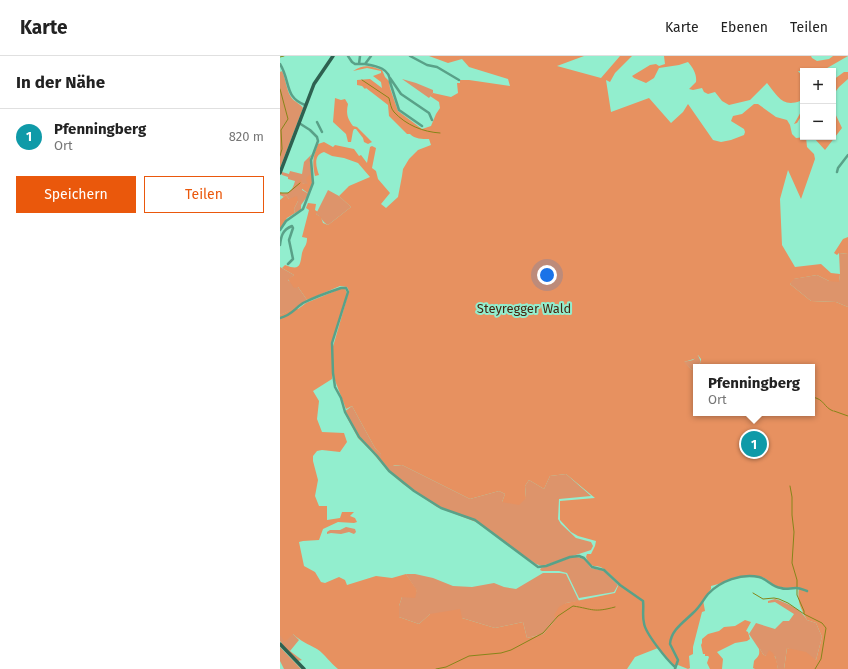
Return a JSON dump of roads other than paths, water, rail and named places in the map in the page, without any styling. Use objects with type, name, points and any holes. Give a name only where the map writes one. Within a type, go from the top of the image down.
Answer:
[{"type":"main road","points":[[280,173],[315,81],[333,56]]},
{"type":"main road","points":[[280,644],[304,669]]},
{"type":"street","points":[[348,56],[352,62],[382,68],[385,70],[401,94],[429,113],[432,120]]},
{"type":"street","points":[[359,64],[360,56]]},
{"type":"street","points":[[365,64],[371,56]]},
{"type":"street","points":[[410,56],[427,66],[437,67],[459,80]]},
{"type":"street","points":[[280,64],[285,73],[292,97],[296,101],[305,105]]},
{"type":"street","points":[[390,78],[399,110],[422,126]]},
{"type":"street","points":[[317,122],[322,132]]},
{"type":"street","points":[[280,230],[286,221],[303,209],[314,183],[311,160],[318,141],[317,137],[310,130],[299,123]]},
{"type":"street","points":[[837,172],[838,168],[848,155]]},
{"type":"street","points":[[280,245],[283,233],[292,226],[293,228],[289,243],[293,257],[288,264]]},
{"type":"street","points":[[280,318],[290,315],[307,301],[341,288],[346,288],[348,292],[332,343],[331,350],[333,373],[334,383],[346,415],[361,440],[389,471],[414,491],[441,508],[475,520],[538,567],[546,566],[570,557],[579,556],[584,558],[592,567],[604,570],[620,585],[643,601],[646,631],[675,668],[678,660],[670,644],[673,632],[699,608],[707,595],[718,586],[740,577],[756,576],[763,578],[779,588],[797,588],[807,591]]},
{"type":"waterway","points":[[280,57],[284,56]]},
{"type":"waterway","points":[[362,80],[389,98],[393,111],[404,121],[415,127],[440,133]]},
{"type":"waterway","points":[[280,89],[288,119],[281,130],[282,149],[280,156]]},
{"type":"waterway","points":[[280,193],[288,193],[300,183]]},
{"type":"waterway","points":[[815,398],[822,401],[833,411]]},
{"type":"waterway","points":[[834,411],[848,416]]},
{"type":"waterway","points":[[790,486],[794,532],[792,563],[797,580],[797,587]]},
{"type":"waterway","points":[[797,589],[797,595],[804,614],[822,623],[826,628],[821,659],[815,669]]},
{"type":"waterway","points":[[753,593],[763,599],[779,599],[788,603],[804,614]]},
{"type":"waterway","points":[[436,669],[446,667],[469,656],[501,653],[511,650],[543,633],[558,616],[573,606],[597,610],[615,607]]},
{"type":"place","name":"Pfenningberg","points":[[754,444]]},
{"type":"park label","name":"Steyregger Wald","points":[[524,308]]}]
